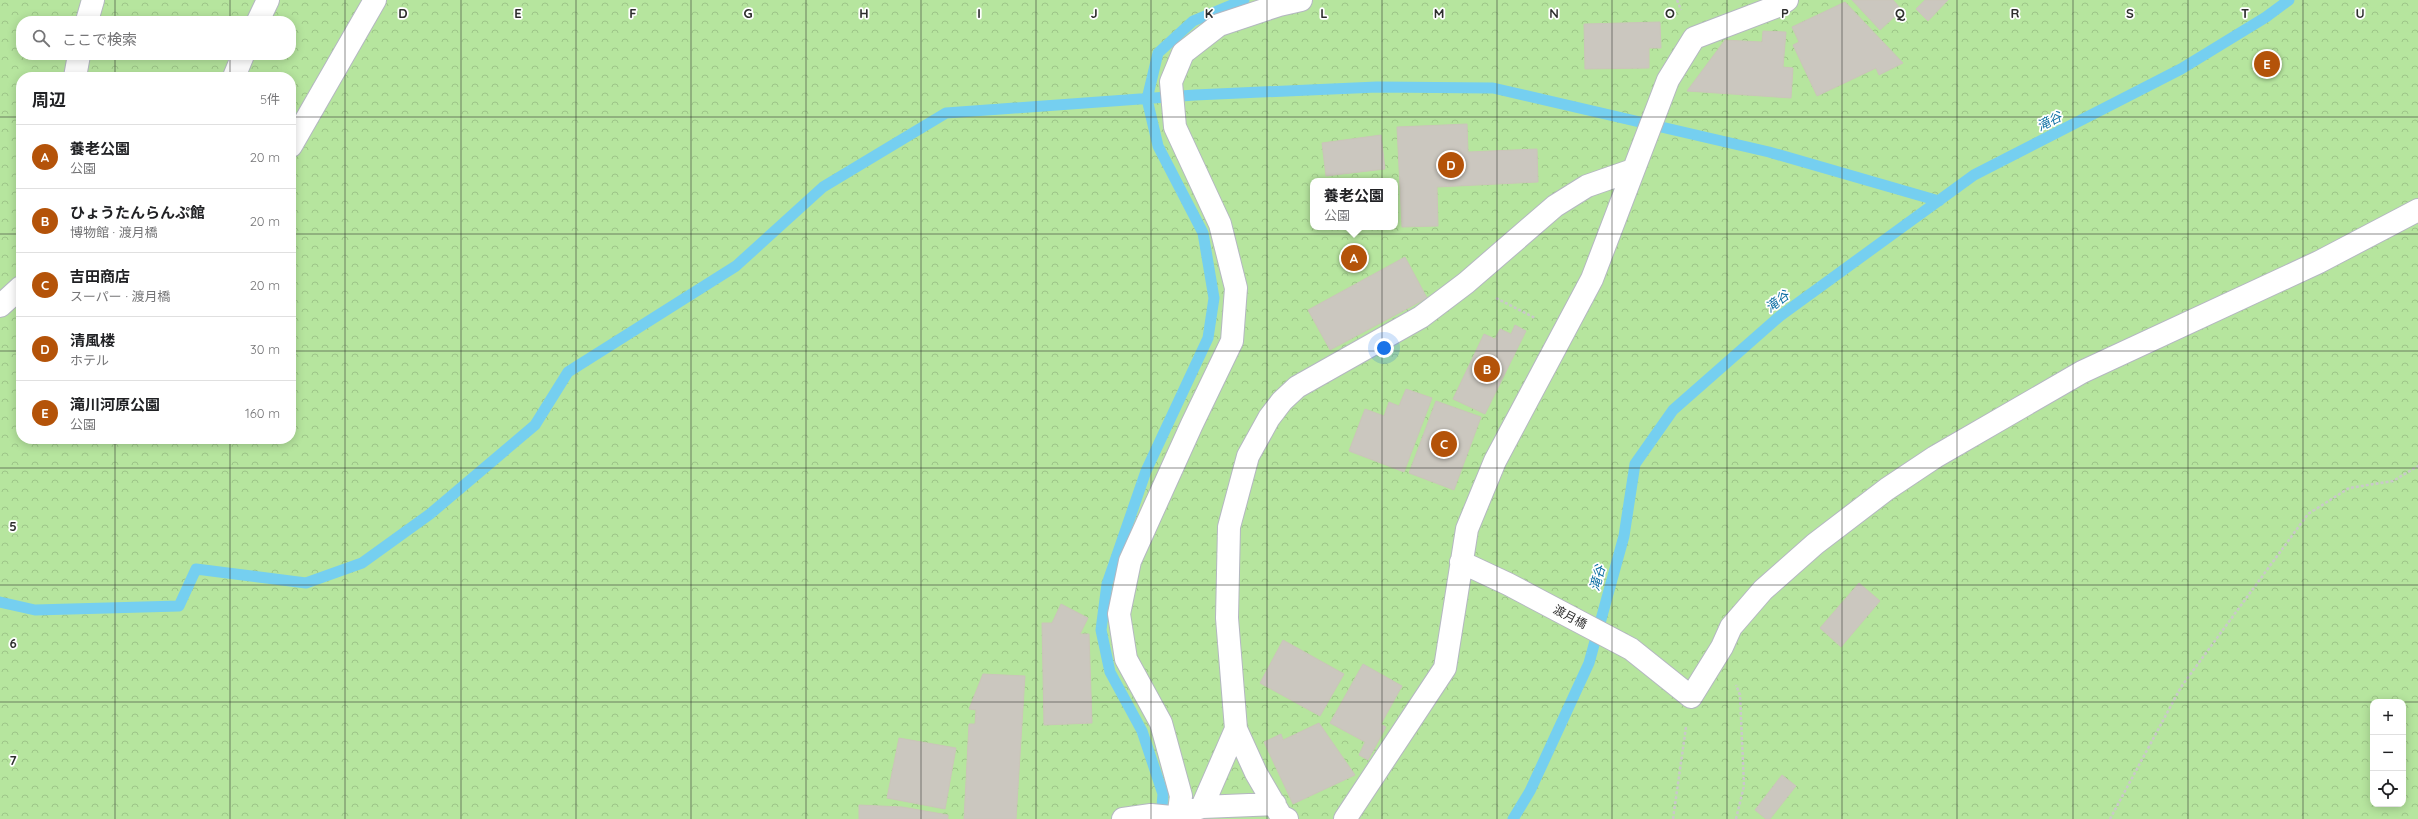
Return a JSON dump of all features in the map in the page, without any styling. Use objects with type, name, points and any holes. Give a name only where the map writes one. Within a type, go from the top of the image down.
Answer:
[{"type":"street","points":[[88,16],[92,0]]},
{"type":"street","points":[[260,16],[268,0]]},
{"type":"street","points":[[296,137],[375,0]]},
{"type":"street","points":[[1170,817],[1181,796],[1161,723],[1126,659],[1119,614],[1130,562],[1192,424],[1232,341],[1236,288],[1220,224],[1175,122],[1171,82],[1182,53],[1219,25],[1279,5],[1301,0]]},
{"type":"street","points":[[1345,819],[1445,668],[1467,529],[1495,461],[1592,279],[1668,80],[1694,38],[1778,6],[1787,0]]},
{"type":"street","points":[[76,72],[78,60]]},
{"type":"street","points":[[236,72],[241,60]]},
{"type":"street","points":[[1281,811],[1256,773],[1236,729],[1227,618],[1229,527],[1248,456],[1269,418],[1282,401],[1297,387],[1421,317],[1466,283],[1555,206],[1587,186],[1633,170]]},
{"type":"street","points":[[1691,697],[1722,647],[1732,627],[1763,590],[1815,544],[1886,489],[1935,457],[2082,372],[2319,262],[2418,210]]},
{"type":"street","points":[[0,306],[16,292]]},
{"type":"street","name":"渡月橋","points":[[1461,562],[1508,584],[1631,649],[1691,697]]},
{"type":"street","points":[[1202,808],[1236,729]]},
{"type":"street","points":[[1123,819],[1170,817],[1202,808],[1281,811]]},
{"type":"path","points":[[1466,283],[1564,332]]},
{"type":"path","points":[[2110,819],[2181,687],[2308,514],[2349,488],[2392,481],[2418,466]]},
{"type":"path","points":[[1722,647],[1740,695],[1744,786],[1736,819]]},
{"type":"path","points":[[1673,819],[1691,697]]},
{"type":"green space","points":[[0,0],[2418,0],[2418,819],[0,819]]},
{"type":"building","points":[[1852,0],[1893,0],[1902,10],[1880,30]]},
{"type":"building","points":[[1925,0],[1948,0],[1928,21],[1916,9]]},
{"type":"building","points":[[1845,2],[1903,63],[1879,75],[1876,68],[1817,96],[1793,45],[1799,42],[1792,27]]},
{"type":"building","points":[[1660,22],[1661,48],[1649,48],[1649,68],[1585,69],[1584,24]]},
{"type":"building","points":[[1763,31],[1786,32],[1783,67],[1793,68],[1791,98],[1687,91],[1725,40],[1762,42]]},
{"type":"building","points":[[1467,124],[1468,152],[1537,149],[1538,182],[1437,187],[1438,226],[1402,227],[1397,127]]},
{"type":"building","points":[[1381,135],[1385,169],[1326,176],[1322,143]]},
{"type":"building","points":[[1405,257],[1427,298],[1330,350],[1308,310]]},
{"type":"building","points":[[1515,325],[1526,331],[1485,414],[1453,399],[1484,334],[1495,339],[1500,329],[1511,334]]},
{"type":"building","points":[[1406,389],[1432,398],[1404,472],[1349,451],[1365,409],[1384,416],[1389,402],[1399,406]]},
{"type":"building","points":[[1436,401],[1481,417],[1454,490],[1409,473]]},
{"type":"building","points":[[1859,583],[1880,601],[1841,647],[1820,628]]},
{"type":"building","points":[[1061,604],[1088,618],[1080,634],[1089,634],[1092,723],[1044,725],[1042,623],[1052,623]]},
{"type":"building","points":[[1283,640],[1344,674],[1320,716],[1260,683]]},
{"type":"building","points":[[1363,664],[1402,686],[1381,724],[1386,727],[1368,760],[1359,755],[1365,742],[1330,723]]},
{"type":"building","points":[[983,674],[1025,676],[1016,819],[964,819],[969,724],[975,724],[976,710],[969,709]]},
{"type":"building","points":[[1319,723],[1355,775],[1293,804],[1264,742],[1281,734],[1283,740]]},
{"type":"building","points":[[899,738],[956,748],[945,809],[887,798]]},
{"type":"building","points":[[1782,775],[1796,786],[1770,819],[1766,819],[1755,810]]},
{"type":"building","points":[[859,805],[902,807],[948,815],[948,819],[859,819]]},
{"type":"waterway","points":[[1161,818],[1163,794],[1142,731],[1110,672],[1101,630],[1107,584],[1146,471],[1208,338],[1214,298],[1203,233],[1158,146],[1147,99],[1158,53],[1193,21],[1244,0]]},
{"type":"waterway","name":"滝谷","points":[[1513,819],[1530,791],[1589,663],[1624,536],[1635,464],[1673,410],[1780,316],[1974,175],[2181,69],[2266,17],[2289,0]]},
{"type":"waterway","points":[[0,602],[35,610],[179,606],[196,569],[306,583],[362,563],[430,514],[535,425],[568,372],[736,266],[823,187],[946,113],[1195,95],[1377,87],[1493,88],[1769,152],[1939,201]]},
{"type":"place","name":"滝川河原公園","points":[[2267,64]]},
{"type":"place","name":"清風楼","points":[[1451,165]]},
{"type":"place","name":"養老公園","points":[[1354,258]]},
{"type":"place","name":"ひょうたんらんぷ館","points":[[1487,369]]},
{"type":"place","name":"吉田商店","points":[[1444,444]]}]
